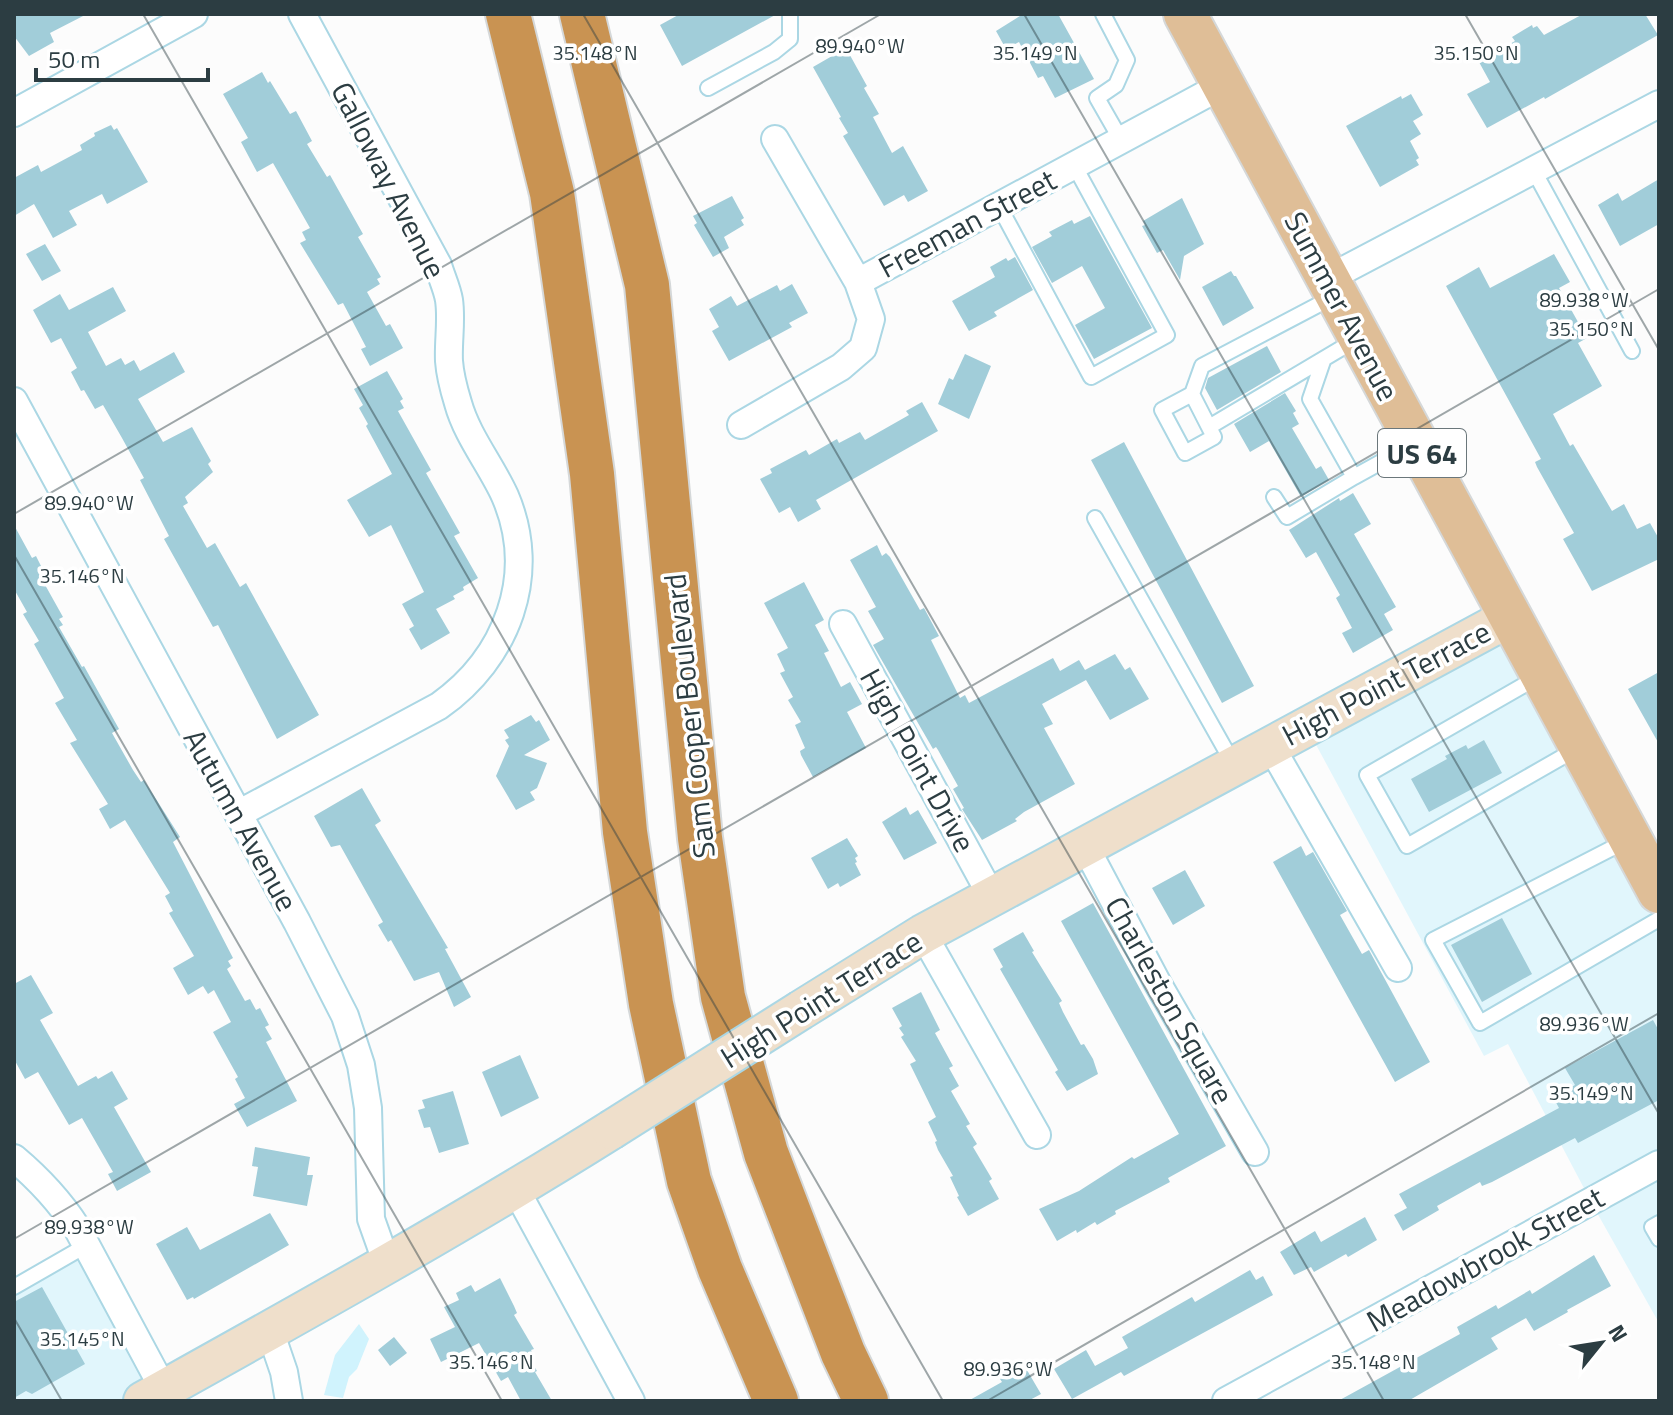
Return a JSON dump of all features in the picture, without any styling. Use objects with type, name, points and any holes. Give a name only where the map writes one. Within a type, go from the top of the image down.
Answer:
[{"type":"highway","points":[[485,14],[552,193]]},
{"type":"highway","points":[[508,14],[552,193],[592,474],[625,832],[651,1004],[689,1181],[720,1269],[776,1401]]},
{"type":"highway","name":"Sam Cooper Boulevard","points":[[582,14],[647,285],[700,838],[723,997],[766,1153],[843,1353],[866,1401]]},
{"type":"highway","points":[[606,14],[613,42],[647,285]]},
{"type":"main road","name":"Summer Avenue","points":[[1185,14],[1659,892]]},
{"type":"street","points":[[14,113],[194,14]]},
{"type":"street","name":"Galloway Avenue","points":[[238,814],[439,706],[462,689],[500,640],[514,608],[520,572],[510,509],[459,407],[449,363],[449,300],[438,265],[302,14]]},
{"type":"street","name":"Freeman Street","points":[[741,425],[841,367],[863,348],[871,319],[858,282],[1223,85]]},
{"type":"street","points":[[1332,287],[1534,171],[1659,104]]},
{"type":"street","points":[[775,139],[858,282]]},
{"type":"street","name":"Autumn Avenue","points":[[14,401],[327,979],[355,1042],[368,1108],[371,1219],[387,1264]]},
{"type":"street","name":"High Point Terrace","points":[[154,1395],[516,1190],[923,934],[1510,617]]},
{"type":"street","name":"High Point Drive","points":[[843,624],[992,897]]},
{"type":"street","points":[[1270,745],[1398,968]]},
{"type":"street","name":"Charleston Square","points":[[1086,848],[1158,984],[1255,1152]]},
{"type":"street","points":[[923,934],[1037,1135]]},
{"type":"street","points":[[14,1158],[38,1178],[61,1204],[87,1245],[154,1395]]},
{"type":"street","name":"Meadowbrook Street","points":[[1226,1401],[1659,1164]]},
{"type":"street","points":[[516,1190],[631,1401]]},
{"type":"street","points":[[270,1331],[284,1372],[289,1401]]},
{"type":"lane","points":[[708,88],[774,52],[790,39],[790,14]]},
{"type":"lane","points":[[1103,14],[1127,60],[1116,85],[1097,98],[1121,140]]},
{"type":"lane","points":[[999,206],[1091,377],[1167,335],[1074,165]]},
{"type":"lane","points":[[1534,171],[1632,351]]},
{"type":"lane","points":[[1192,394],[1214,437],[1185,453],[1162,410],[1192,394],[1202,366],[1332,287]]},
{"type":"lane","points":[[1209,427],[1359,338]]},
{"type":"lane","points":[[1323,361],[1310,399],[1354,477]]},
{"type":"lane","points":[[1274,497],[1287,517],[1416,443]]},
{"type":"lane","points":[[1095,518],[1235,766]]},
{"type":"lane","points":[[1541,675],[1367,775],[1407,846],[1580,747]]},
{"type":"lane","points":[[1630,839],[1433,940],[1480,1023],[1659,919]]},
{"type":"lane","points":[[1659,1223],[1652,1227],[1659,1239]]},
{"type":"lane","points":[[14,1287],[87,1245]]},
{"type":"shaded area","points":[[1510,617],[1659,892],[1659,1323],[1508,1044],[1484,1056],[1307,728]]},
{"type":"shaded area","points":[[74,1246],[148,1357],[143,1401],[14,1401],[14,1280]]},
{"type":"shaded area","points":[[359,1324],[369,1339],[357,1369],[349,1377],[343,1398],[324,1395],[335,1355]]},
{"type":"building","points":[[14,14],[87,14],[50,33],[54,42],[29,56],[14,36]]},
{"type":"building","points":[[680,14],[777,14],[682,66],[660,25]]},
{"type":"building","points":[[1023,14],[1058,14],[1094,79],[1055,98],[1043,76],[1038,78],[1019,42],[1006,49],[996,31]]},
{"type":"building","points":[[1583,14],[1645,14],[1658,35],[1487,128],[1467,94],[1490,82],[1479,62],[1515,41],[1512,37],[1532,25],[1533,28],[1537,26],[1544,35]]},
{"type":"building","points":[[846,48],[867,86],[864,88],[879,114],[873,117],[892,153],[903,146],[928,191],[908,202],[904,195],[884,206],[843,136],[848,133],[813,67]]},
{"type":"building","points":[[262,72],[290,114],[296,111],[312,141],[307,144],[327,177],[330,175],[363,234],[358,237],[381,277],[377,279],[380,284],[367,292],[386,326],[390,324],[403,348],[370,366],[361,349],[366,347],[343,303],[338,305],[300,243],[306,240],[302,232],[310,228],[273,163],[257,172],[241,142],[248,138],[223,94]]},
{"type":"building","points":[[1411,94],[1423,115],[1413,121],[1421,134],[1410,141],[1419,158],[1416,160],[1419,165],[1380,187],[1346,126],[1401,96],[1402,99]]},
{"type":"building","points":[[111,125],[114,130],[117,128],[148,182],[107,204],[102,194],[69,211],[77,225],[53,238],[34,204],[14,216],[14,178],[38,165],[41,172],[82,150],[80,145],[95,136],[94,133]]},
{"type":"building","points":[[1659,179],[1659,224],[1620,246],[1598,205],[1618,193],[1622,201]]},
{"type":"building","points":[[732,196],[744,218],[741,220],[744,225],[724,237],[729,248],[713,257],[694,225],[697,223],[693,216]]},
{"type":"building","points":[[1182,198],[1204,244],[1184,256],[1180,280],[1163,250],[1157,253],[1142,226],[1145,225],[1143,221]]},
{"type":"building","points":[[1090,216],[1152,328],[1094,359],[1075,325],[1105,308],[1082,266],[1052,283],[1032,247],[1052,236],[1049,232],[1072,220],[1074,224]]},
{"type":"building","points":[[45,244],[61,271],[42,281],[26,254]]},
{"type":"building","points":[[1554,254],[1570,282],[1559,288],[1587,338],[1578,343],[1602,386],[1553,414],[1612,511],[1624,504],[1637,529],[1650,523],[1659,539],[1659,559],[1592,591],[1563,539],[1574,533],[1537,467],[1535,462],[1541,459],[1446,286],[1479,267],[1490,288]]},
{"type":"building","points":[[1015,257],[1033,290],[994,312],[997,316],[969,331],[952,301],[995,277],[990,267],[1006,258],[1008,261]]},
{"type":"building","points":[[1231,271],[1254,308],[1223,326],[1202,287]]},
{"type":"building","points":[[792,284],[808,313],[789,323],[792,327],[729,361],[712,331],[719,327],[709,309],[731,296],[737,306],[777,285],[780,291]]},
{"type":"building","points":[[113,287],[126,311],[88,332],[106,366],[121,358],[125,365],[134,360],[140,371],[174,352],[185,372],[138,399],[163,442],[192,427],[211,461],[208,464],[213,472],[185,497],[188,503],[183,506],[207,548],[215,543],[240,587],[246,583],[319,715],[277,739],[218,625],[213,627],[164,539],[169,536],[140,480],[144,478],[122,438],[103,405],[95,409],[84,390],[81,391],[71,372],[77,368],[61,338],[51,343],[33,310],[60,294],[69,310]]},
{"type":"building","points":[[1267,346],[1281,372],[1217,410],[1205,388],[1208,378]]},
{"type":"building","points":[[965,354],[991,366],[969,419],[938,404],[949,378],[953,380]]},
{"type":"building","points":[[387,371],[403,399],[400,401],[404,408],[398,411],[431,470],[426,473],[460,533],[454,536],[478,578],[453,596],[455,599],[436,609],[450,633],[421,650],[409,629],[414,626],[402,604],[424,592],[391,525],[369,537],[347,500],[392,474],[366,426],[368,424],[359,408],[363,405],[354,389]]},
{"type":"building","points":[[1285,393],[1296,411],[1293,413],[1299,424],[1292,428],[1316,469],[1321,466],[1329,480],[1301,497],[1269,441],[1250,452],[1234,424]]},
{"type":"building","points":[[922,402],[938,431],[816,500],[821,509],[798,522],[790,507],[779,513],[760,479],[772,473],[770,469],[806,450],[809,455],[837,439],[839,443],[860,432],[865,440],[909,415],[906,411]]},
{"type":"building","points":[[1124,442],[1254,686],[1222,703],[1091,460]]},
{"type":"building","points":[[1353,493],[1371,524],[1354,534],[1396,607],[1384,614],[1393,630],[1353,653],[1342,633],[1352,628],[1336,598],[1340,595],[1316,552],[1306,558],[1289,530],[1339,498],[1340,501]]},
{"type":"building","points":[[14,525],[32,558],[36,556],[44,572],[40,574],[63,617],[59,619],[63,625],[59,627],[119,729],[112,733],[133,770],[141,782],[144,780],[180,837],[173,842],[233,958],[228,961],[231,966],[227,969],[245,1001],[250,999],[256,1010],[260,1008],[269,1025],[265,1027],[272,1039],[266,1042],[297,1101],[247,1127],[234,1104],[245,1098],[235,1079],[238,1077],[213,1032],[231,1022],[214,990],[208,994],[203,986],[188,995],[173,968],[194,956],[169,913],[173,911],[165,896],[170,893],[125,820],[110,829],[99,809],[108,804],[70,743],[77,740],[55,703],[64,698],[34,644],[39,641],[23,614],[27,612],[14,589]]},
{"type":"building","points":[[877,545],[882,556],[886,553],[890,557],[920,610],[924,608],[939,636],[931,640],[960,698],[965,695],[969,703],[1053,658],[1060,671],[1079,660],[1085,670],[1115,654],[1125,670],[1130,667],[1149,699],[1110,720],[1086,680],[1042,704],[1053,724],[1044,728],[1075,784],[982,840],[962,809],[953,789],[958,786],[938,750],[936,747],[933,749],[873,645],[884,639],[868,611],[876,607],[850,560]]},
{"type":"building","points":[[804,582],[824,620],[815,625],[829,651],[824,653],[841,687],[850,682],[862,704],[847,712],[866,748],[813,777],[800,751],[805,748],[795,725],[801,722],[788,700],[793,697],[780,673],[785,671],[777,654],[788,648],[764,603]]},
{"type":"building","points":[[1659,672],[1659,744],[1628,689]]},
{"type":"building","points":[[531,715],[536,722],[539,720],[550,740],[524,755],[547,763],[537,788],[530,792],[535,800],[516,810],[496,776],[509,746],[504,730]]},
{"type":"building","points":[[1484,740],[1502,773],[1429,812],[1411,779],[1447,759],[1445,756]]},
{"type":"building","points":[[362,788],[381,821],[375,825],[448,948],[445,949],[471,997],[454,1007],[439,972],[414,981],[391,940],[388,942],[378,925],[383,922],[340,845],[331,847],[314,816]]},
{"type":"building","points":[[906,807],[910,815],[918,810],[937,843],[904,860],[882,822]]},
{"type":"building","points":[[847,838],[858,856],[855,863],[861,875],[840,887],[838,883],[828,889],[811,858]]},
{"type":"building","points":[[1301,846],[1306,856],[1313,852],[1347,911],[1340,915],[1362,954],[1369,950],[1430,1062],[1395,1082],[1273,862]]},
{"type":"building","points":[[1185,870],[1205,906],[1173,925],[1152,888]]},
{"type":"building","points":[[1093,903],[1226,1146],[1168,1178],[1170,1182],[1115,1211],[1116,1214],[1097,1225],[1095,1222],[1057,1241],[1039,1209],[1079,1191],[1132,1157],[1134,1159],[1179,1134],[1061,921]]},
{"type":"building","points":[[1502,918],[1532,974],[1482,1002],[1451,945]]},
{"type":"building","points":[[1023,932],[1062,1001],[1059,1003],[1081,1045],[1084,1044],[1093,1059],[1098,1074],[1067,1091],[1000,969],[1003,967],[993,949]]},
{"type":"building","points":[[31,975],[53,1013],[40,1020],[78,1086],[112,1071],[128,1099],[114,1107],[151,1172],[117,1191],[108,1174],[113,1172],[82,1118],[69,1125],[38,1072],[25,1079],[14,1059],[14,984]]},
{"type":"building","points":[[921,992],[940,1030],[935,1033],[953,1066],[949,1068],[959,1086],[951,1091],[970,1124],[966,1126],[977,1144],[973,1147],[992,1179],[989,1181],[999,1199],[968,1216],[957,1197],[950,1177],[953,1176],[935,1142],[928,1122],[936,1117],[910,1064],[916,1061],[901,1037],[904,1035],[899,1028],[902,1026],[892,1008]]},
{"type":"building","points":[[1653,1020],[1659,1031],[1659,1100],[1578,1143],[1575,1138],[1492,1182],[1482,1186],[1480,1182],[1437,1206],[1439,1210],[1403,1231],[1394,1215],[1407,1208],[1399,1194],[1559,1108],[1553,1097],[1575,1085],[1565,1068]]},
{"type":"building","points":[[520,1055],[539,1098],[501,1117],[482,1072]]},
{"type":"building","points":[[453,1091],[469,1144],[439,1153],[430,1127],[424,1128],[418,1110],[425,1108],[422,1100]]},
{"type":"building","points":[[255,1147],[310,1157],[307,1175],[313,1175],[307,1206],[253,1196],[258,1167],[252,1166]]},
{"type":"building","points":[[270,1213],[289,1245],[194,1299],[187,1300],[156,1244],[187,1227],[200,1250]]},
{"type":"building","points":[[1365,1217],[1377,1240],[1314,1272],[1311,1267],[1294,1275],[1280,1252],[1315,1231],[1321,1242]]},
{"type":"building","points":[[1594,1255],[1611,1286],[1568,1312],[1534,1331],[1526,1318],[1491,1338],[1498,1349],[1408,1401],[1338,1401],[1460,1334],[1457,1327],[1496,1305],[1498,1309],[1530,1290],[1532,1294]]},
{"type":"building","points":[[1250,1270],[1256,1280],[1263,1276],[1273,1295],[1124,1376],[1121,1372],[1072,1399],[1054,1369],[1086,1350],[1095,1366],[1128,1348],[1122,1337],[1192,1297],[1195,1302]]},
{"type":"building","points":[[500,1278],[517,1313],[514,1315],[534,1349],[531,1350],[534,1356],[530,1359],[535,1372],[552,1401],[521,1401],[508,1377],[501,1381],[479,1343],[441,1362],[430,1339],[455,1327],[444,1307],[459,1300],[456,1293],[471,1285],[475,1292]]},
{"type":"building","points":[[42,1287],[85,1364],[32,1394],[26,1391],[14,1398],[14,1302]]},
{"type":"building","points":[[394,1337],[407,1353],[390,1366],[378,1350]]},
{"type":"building","points":[[1024,1365],[1041,1394],[1028,1401],[968,1401],[1002,1382],[1000,1379]]}]
